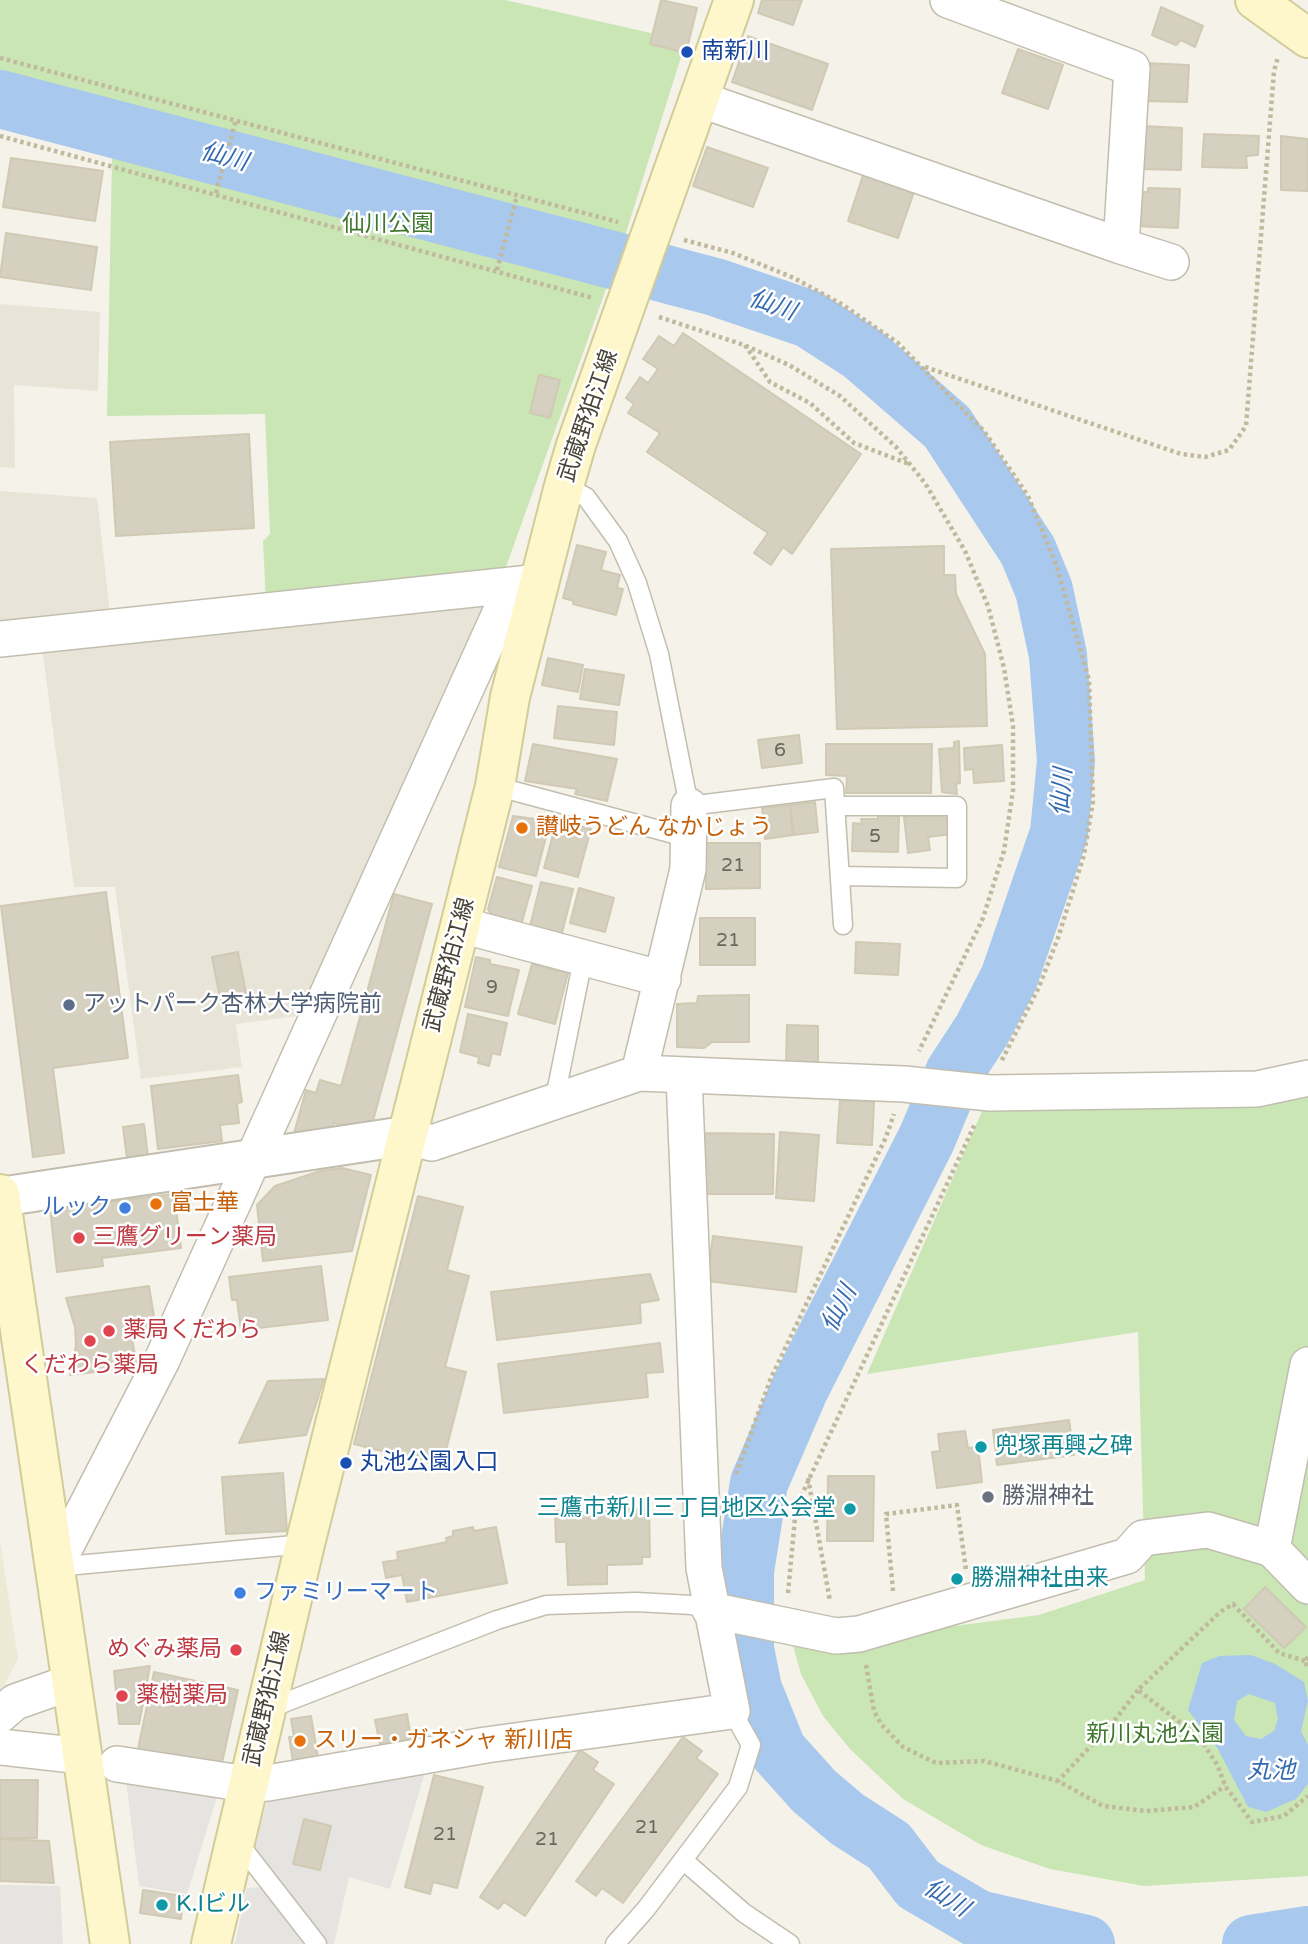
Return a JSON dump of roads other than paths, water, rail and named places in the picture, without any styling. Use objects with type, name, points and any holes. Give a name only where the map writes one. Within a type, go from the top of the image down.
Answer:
[{"type":"main road","name":"武蔵野狛江線","points":[[211,1944],[304,1544],[405,1136],[461,925],[495,786],[504,722],[564,486],[576,445],[734,0]]},
{"type":"main road","points":[[0,1196],[72,1682],[100,1760],[110,1944]]},
{"type":"street","points":[[948,0],[1132,68],[1121,246]]},
{"type":"street","points":[[699,99],[1171,262]]},
{"type":"street","points":[[0,639],[540,582]]},
{"type":"street","points":[[55,1567],[162,1360],[256,1159],[501,611],[540,582]]},
{"type":"street","points":[[639,1073],[688,869],[689,822]]},
{"type":"street","points":[[461,925],[663,979]]},
{"type":"street","points":[[0,1196],[405,1136],[432,1143],[554,1104],[639,1073],[904,1084],[990,1093],[1257,1089],[1308,1079]]},
{"type":"street","points":[[0,1747],[247,1784],[486,1745],[732,1711],[710,1610],[698,1490],[684,1076]]},
{"type":"street","points":[[1272,1549],[1308,1365]]},
{"type":"street","points":[[710,1610],[848,1635],[1127,1556],[1143,1538],[1208,1530],[1246,1539],[1272,1549],[1308,1586]]},
{"type":"street","points":[[0,1715],[15,1702],[72,1682]]},
{"type":"lane","points":[[564,486],[586,497],[618,541],[638,583],[659,654],[689,822]]},
{"type":"lane","points":[[495,786],[689,822],[834,788],[843,925]]},
{"type":"lane","points":[[836,806],[957,806],[957,878],[841,876]]},
{"type":"lane","points":[[554,1104],[583,959]]},
{"type":"lane","points":[[55,1567],[304,1544]]},
{"type":"lane","points":[[265,1710],[497,1620],[547,1605],[636,1602],[692,1605],[710,1610]]},
{"type":"lane","points":[[615,1944],[738,1787],[751,1745],[732,1711]]},
{"type":"lane","points":[[235,1839],[317,1944]]},
{"type":"lane","points":[[682,1860],[744,1913],[790,1944]]},
{"type":"water","name":"丸池","points":[[1251,1655],[1275,1664],[1304,1682],[1308,1701],[1301,1731],[1308,1745],[1308,1784],[1296,1799],[1266,1812],[1248,1807],[1218,1749],[1188,1710],[1202,1663],[1219,1656]],"holes":[[[1249,1694],[1275,1703],[1278,1719],[1274,1731],[1261,1739],[1246,1736],[1234,1720],[1237,1701]]]},
{"type":"waterway","name":"仙川","points":[[0,99],[715,287],[809,319],[863,354],[947,427],[1028,551],[1044,590],[1058,655],[1066,761],[1059,833],[1009,978],[982,1030],[954,1073],[927,1138],[800,1388],[759,1483],[745,1571],[745,1649],[753,1689],[778,1751],[814,1791],[847,1819],[889,1846],[918,1884],[978,1919],[1086,1944]]},
{"type":"waterway","name":"仙川","points":[[1251,1944],[1308,1935]]},
{"type":"place","name":"南新川","points":[[687,52]]},
{"type":"place","name":"讃岐うどん なかじょう","points":[[522,828]]},
{"type":"place","name":"アットパーク杏林大学病院前","points":[[69,1005]]},
{"type":"place","name":"富士華","points":[[156,1204]]},
{"type":"place","name":"ルック","points":[[125,1208]]},
{"type":"place","name":"三鷹グリーン薬局","points":[[79,1238]]},
{"type":"place","name":"薬局くだわら","points":[[109,1331]]},
{"type":"place","name":"くだわら薬局","points":[[90,1341]]},
{"type":"place","name":"兜塚再興之碑","points":[[981,1447]]},
{"type":"place","name":"丸池公園入口","points":[[346,1463]]},
{"type":"place","name":"勝淵神社","points":[[988,1497]]},
{"type":"place","name":"三鷹市新川三丁目地区公会堂","points":[[850,1509]]},
{"type":"place","name":"勝淵神社由来","points":[[957,1579]]},
{"type":"place","name":"ファミリーマート","points":[[240,1593]]},
{"type":"place","name":"めぐみ薬局","points":[[236,1650]]},
{"type":"place","name":"薬樹薬局","points":[[122,1696]]},
{"type":"place","name":"スリー・ガネシャ 新川店","points":[[300,1741]]},
{"type":"place","name":"K.Iビル","points":[[162,1905]]},
{"type":"park label","name":"仙川公園","points":[[388,225]]},
{"type":"park label","name":"新川丸池公園","points":[[1155,1735]]}]
